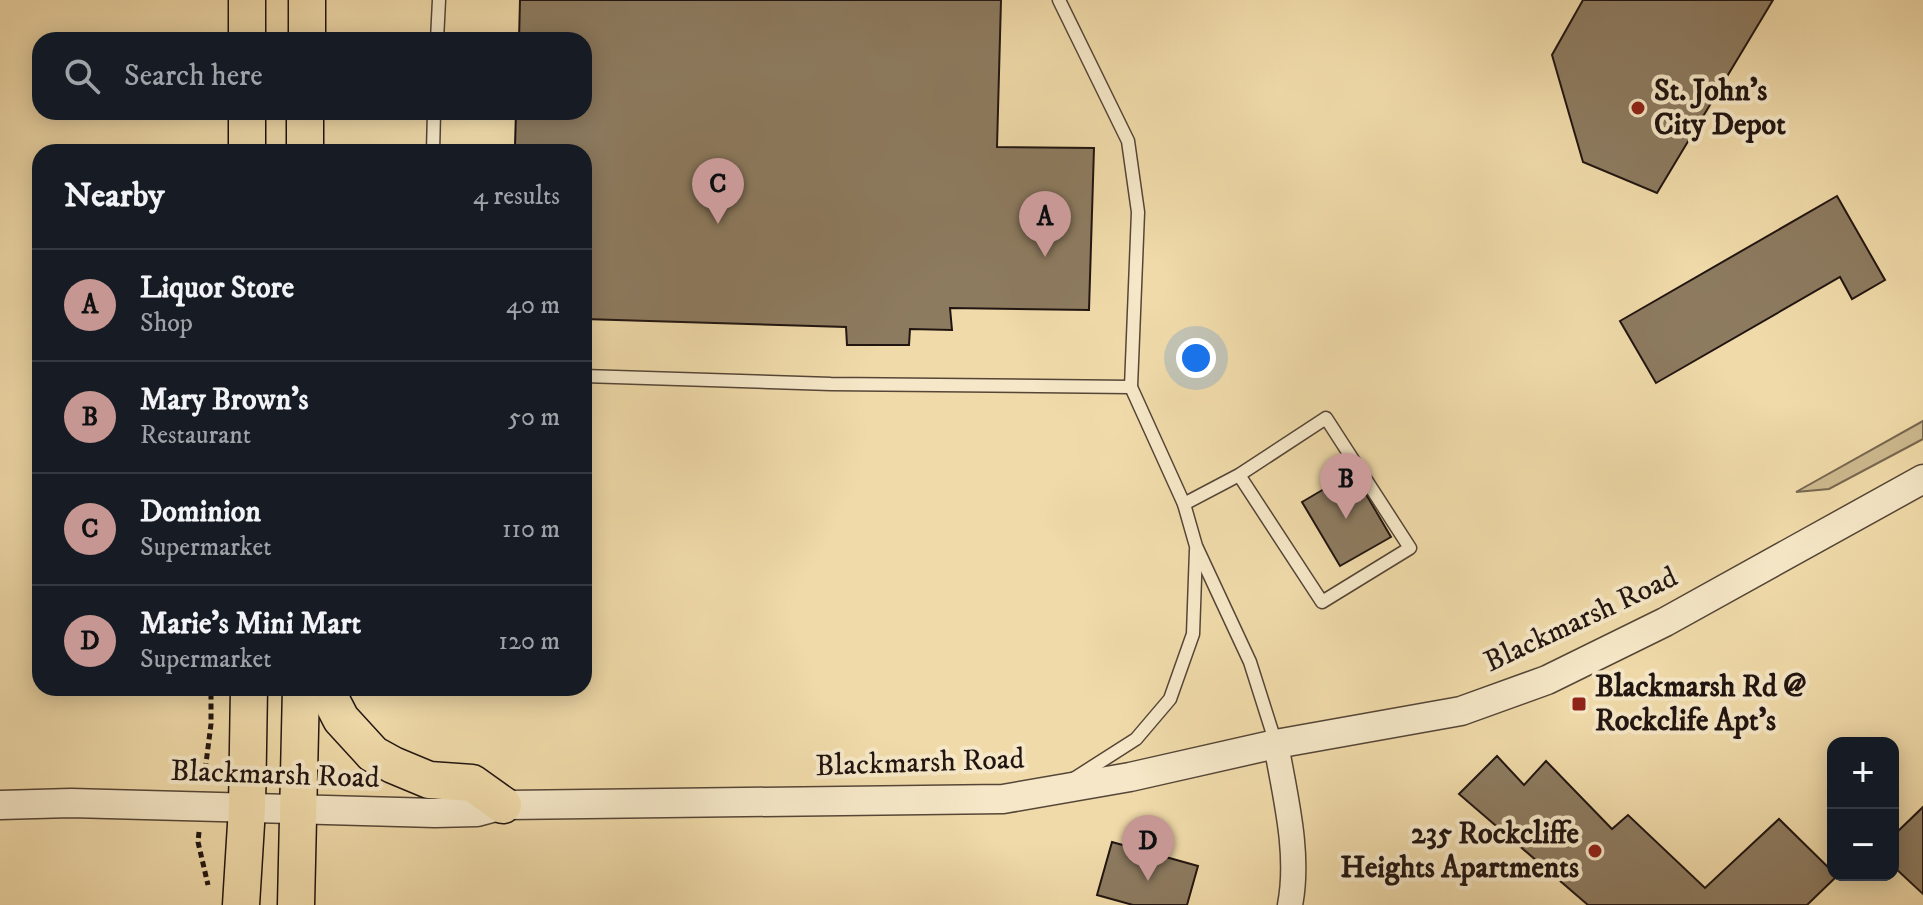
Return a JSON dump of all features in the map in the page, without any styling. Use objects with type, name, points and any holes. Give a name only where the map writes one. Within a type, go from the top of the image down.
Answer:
[{"type":"main road","points":[[247,0],[247,32]]},
{"type":"main road","points":[[307,0],[307,32]]},
{"type":"main road","points":[[247,120],[247,144]]},
{"type":"main road","points":[[305,120],[305,144]]},
{"type":"main road","points":[[226,899],[247,808],[249,696]]},
{"type":"main road","points":[[296,905],[301,696]]},
{"type":"main road","points":[[329,696],[341,719],[373,754],[429,780],[472,783],[503,805]]},
{"type":"street","name":"Blackmarsh Road","points":[[0,805],[71,803],[435,813],[477,812],[503,805],[1003,799],[1130,777],[1276,744],[1461,711],[1547,680],[1665,622],[1923,479]]},
{"type":"street","points":[[1276,744],[1295,879],[1290,905]]},
{"type":"lane","points":[[437,32],[439,0]]},
{"type":"lane","points":[[1059,0],[1128,141],[1138,212],[1131,387],[1184,504],[1196,546],[1250,662],[1276,744]]},
{"type":"lane","points":[[433,144],[434,120]]},
{"type":"lane","points":[[592,376],[831,384],[1131,387]]},
{"type":"lane","points":[[1184,504],[1239,475],[1326,418],[1410,548],[1322,602],[1239,475]]},
{"type":"lane","points":[[1057,789],[1136,739],[1170,699],[1193,634],[1196,546]]},
{"type":"path","points":[[206,765],[211,696]]},
{"type":"path","points":[[198,842],[226,899]]},
{"type":"shaded area","points":[[1923,421],[1923,439],[1829,489],[1796,492]]},
{"type":"building","points":[[520,0],[1001,0],[997,147],[1094,148],[1089,310],[950,308],[952,330],[910,329],[909,345],[847,345],[846,327],[592,319],[592,144],[515,144],[516,120],[592,120],[592,32],[519,32]]},
{"type":"building","name":"St. John's City Depot","points":[[1583,0],[1773,0],[1657,193],[1583,162],[1552,55]]},
{"type":"building","points":[[1837,196],[1885,280],[1852,299],[1840,277],[1656,383],[1620,321]]},
{"type":"building","points":[[1353,472],[1391,537],[1340,566],[1302,502]]},
{"type":"building","name":"235 Rockcliffe Heights Apartments","points":[[1497,756],[1524,785],[1546,761],[1612,829],[1628,815],[1705,888],[1779,819],[1827,866],[1827,881],[1832,881],[1807,905],[1588,905],[1459,794]]},
{"type":"building","points":[[1923,807],[1923,894],[1899,872],[1899,830]]},
{"type":"building","points":[[1112,842],[1198,866],[1187,905],[1133,905],[1097,895]]},
{"type":"place","name":"St. John's City Depot","points":[[1638,108]]},
{"type":"place","name":"Dominion","points":[[718,224]]},
{"type":"place","name":"Liquor Store","points":[[1045,257]]},
{"type":"place","name":"Mary Brown's","points":[[1346,519]]},
{"type":"place","name":"Blackmarsh Rd @ Rockclife Apt's","points":[[1579,704]]},
{"type":"place","name":"235 Rockcliffe Heights Apartments","points":[[1595,851]]},
{"type":"place","name":"Marie's Mini Mart","points":[[1148,881]]}]
